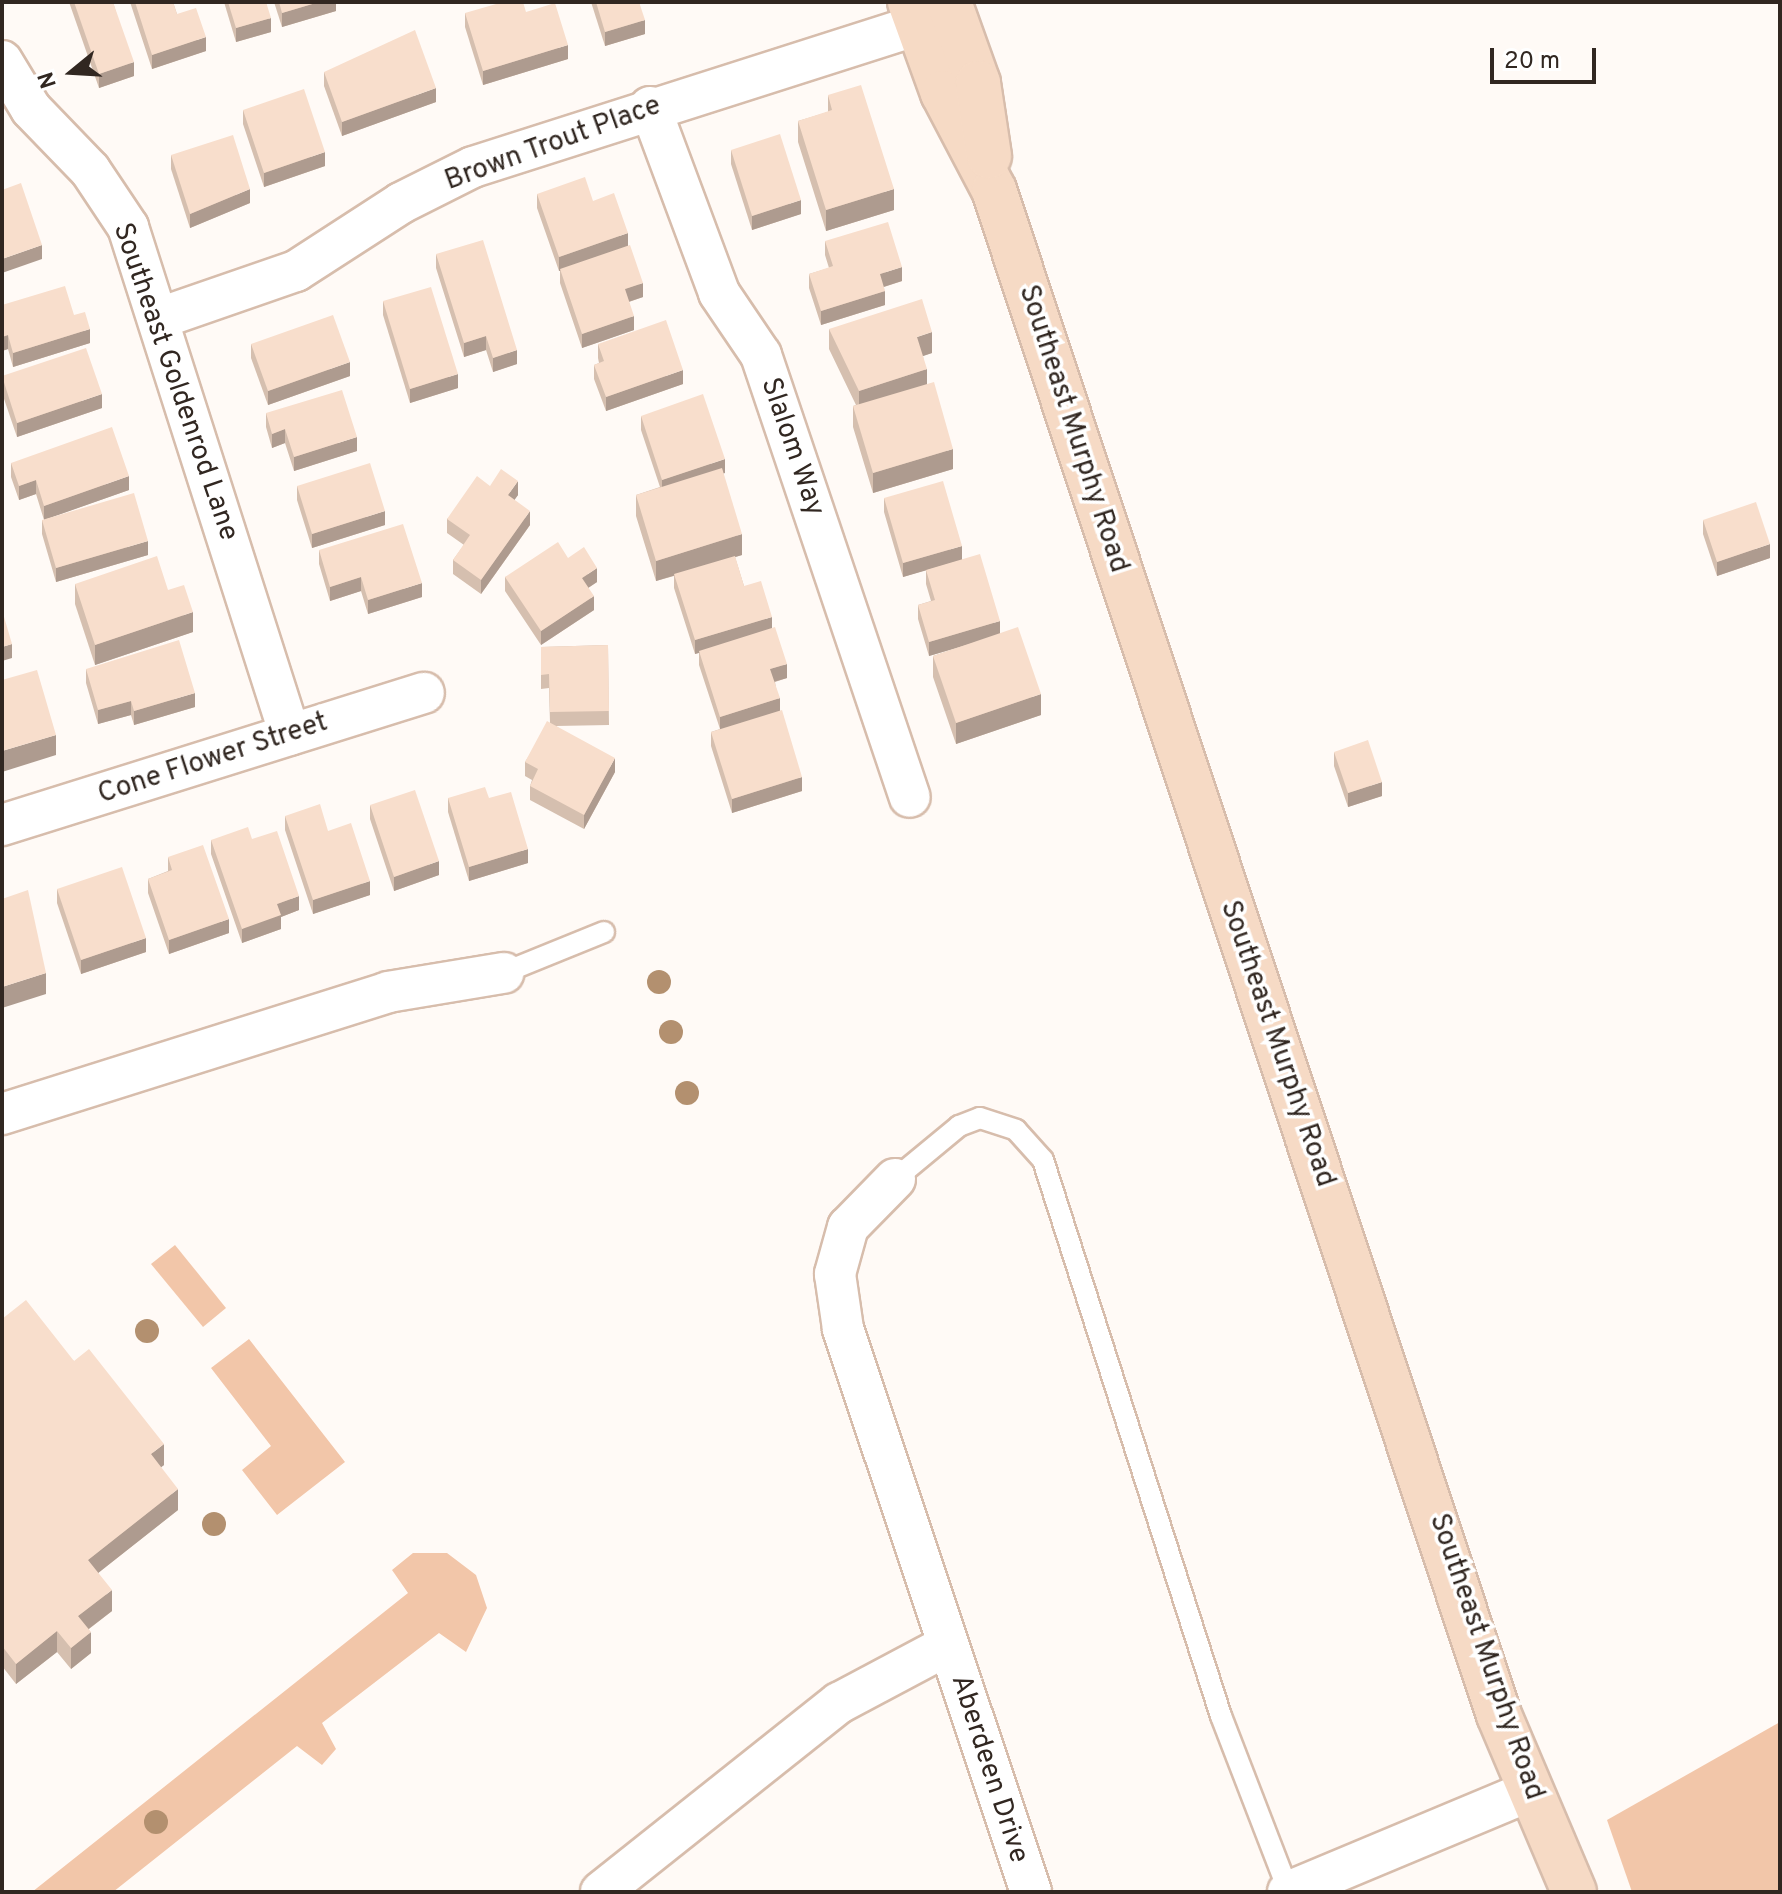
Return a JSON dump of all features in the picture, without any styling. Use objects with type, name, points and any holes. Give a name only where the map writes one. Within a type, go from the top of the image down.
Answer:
[{"type":"main road","name":"Southeast Murphy Road","points":[[926,10],[978,83],[994,190],[1530,1791],[1574,1892]]},
{"type":"street","name":"Brown Trout Place","points":[[160,318],[296,271],[401,203],[473,167],[926,10]]},
{"type":"street","name":"Southeast Goldenrod Lane","points":[[2,61],[31,109],[90,170],[128,227],[160,318],[290,735]]},
{"type":"street","name":"Slalom Way","points":[[650,107],[719,293],[761,355],[910,797]]},
{"type":"street","name":"Cone Flower Street","points":[[2,825],[424,693]]},
{"type":"street","points":[[2,1114],[388,992],[503,973]]},
{"type":"street","name":"Aberdeen Drive","points":[[895,1179],[848,1227],[835,1274],[843,1329],[1031,1892]]},
{"type":"street","points":[[601,1892],[839,1703],[948,1645]]},
{"type":"street","points":[[1289,1892],[1530,1791]]},
{"type":"lane","points":[[503,973],[604,932]]},
{"type":"lane","points":[[895,1179],[959,1126],[980,1118],[1016,1130],[1043,1160],[1221,1716],[1289,1892]]},
{"type":"shaded area","points":[[175,1245],[226,1308],[203,1327],[151,1264]]},
{"type":"shaded area","points":[[249,1339],[345,1462],[277,1515],[242,1470],[271,1446],[211,1368]]},
{"type":"shaded area","points":[[413,1553],[447,1553],[476,1575],[487,1608],[466,1652],[439,1633],[322,1723],[336,1749],[322,1765],[297,1746],[113,1892],[32,1892],[408,1593],[392,1570]]},
{"type":"shaded area","points":[[1780,1722],[1780,1892],[1632,1892],[1607,1820]]},
{"type":"building","points":[[74,2],[113,2],[134,62],[99,74]]},
{"type":"building","points":[[135,2],[173,2],[177,14],[196,8],[206,37],[152,55]]},
{"type":"building","points":[[228,2],[266,2],[271,18],[236,28]]},
{"type":"building","points":[[279,2],[319,2],[282,13]]},
{"type":"building","points":[[503,2],[523,2],[526,12],[555,3],[568,45],[483,71],[465,13]]},
{"type":"building","points":[[596,2],[639,2],[645,20],[605,32]]},
{"type":"building","points":[[415,30],[436,88],[342,122],[324,72]]},
{"type":"building","points":[[861,85],[894,189],[826,210],[798,121],[832,110],[828,95]]},
{"type":"building","points":[[304,89],[325,152],[264,173],[243,110]]},
{"type":"building","points":[[780,134],[801,200],[752,216],[731,150]]},
{"type":"building","points":[[233,135],[250,189],[190,214],[171,155]]},
{"type":"building","points":[[585,177],[593,201],[614,193],[628,233],[559,257],[537,194]]},
{"type":"building","points":[[21,183],[42,245],[2,259],[2,190]]},
{"type":"building","points":[[888,222],[902,267],[880,274],[885,291],[821,311],[809,274],[833,266],[825,241]]},
{"type":"building","points":[[483,240],[517,350],[493,358],[486,336],[464,343],[436,254]]},
{"type":"building","points":[[630,245],[643,283],[625,289],[634,316],[582,334],[560,269]]},
{"type":"building","points":[[65,286],[74,315],[85,312],[90,329],[13,353],[8,335],[2,337],[2,305]]},
{"type":"building","points":[[431,287],[458,374],[410,389],[383,301]]},
{"type":"building","points":[[922,299],[932,332],[917,337],[927,369],[859,391],[829,329]]},
{"type":"building","points":[[333,315],[350,362],[268,391],[251,344]]},
{"type":"building","points":[[666,320],[683,370],[606,397],[594,365],[604,361],[598,344]]},
{"type":"building","points":[[86,348],[102,394],[17,423],[2,376]]},
{"type":"building","points":[[934,382],[953,449],[873,473],[853,406]]},
{"type":"building","points":[[342,390],[357,437],[294,457],[285,429],[272,434],[266,413]]},
{"type":"building","points":[[703,394],[725,459],[662,480],[641,416]]},
{"type":"building","points":[[112,427],[129,476],[44,506],[36,480],[19,486],[11,463]]},
{"type":"building","points":[[370,463],[385,511],[312,534],[297,486]]},
{"type":"building","points":[[722,468],[742,534],[656,561],[636,495]]},
{"type":"building","points":[[501,469],[518,481],[508,495],[530,511],[481,580],[453,560],[470,535],[447,519],[477,476],[490,486]]},
{"type":"building","points":[[943,481],[962,546],[903,563],[884,498]]},
{"type":"building","points":[[134,493],[148,541],[56,568],[42,520]]},
{"type":"building","points":[[1756,502],[1770,544],[1717,562],[1703,520]]},
{"type":"building","points":[[403,524],[422,583],[368,600],[361,577],[330,587],[319,550]]},
{"type":"building","points":[[558,542],[568,558],[584,547],[597,568],[582,578],[594,596],[541,631],[505,577]]},
{"type":"building","points":[[980,554],[1000,621],[929,642],[918,605],[935,600],[926,570]]},
{"type":"building","points":[[157,556],[168,590],[184,585],[193,612],[95,645],[75,584]]},
{"type":"building","points":[[735,556],[744,586],[761,581],[772,617],[695,640],[674,574]]},
{"type":"building","points":[[2,610],[12,644],[2,647]]},
{"type":"building","points":[[775,627],[787,664],[770,669],[780,698],[720,717],[699,651]]},
{"type":"building","points":[[1018,627],[1041,694],[956,723],[933,656]]},
{"type":"building","points":[[179,640],[195,693],[134,711],[131,701],[98,710],[86,669]]},
{"type":"building","points":[[608,645],[609,711],[550,712],[549,674],[541,675],[541,647]]},
{"type":"building","points":[[37,670],[56,735],[2,751],[2,680]]},
{"type":"building","points":[[782,710],[802,777],[732,799],[711,732]]},
{"type":"building","points":[[547,721],[615,758],[584,815],[530,786],[538,769],[525,762]]},
{"type":"building","points":[[1368,740],[1382,782],[1348,793],[1334,752]]},
{"type":"building","points":[[485,787],[489,798],[511,792],[528,849],[469,867],[448,798]]},
{"type":"building","points":[[415,790],[439,861],[394,877],[370,805]]},
{"type":"building","points":[[320,804],[328,831],[351,823],[370,881],[313,900],[285,816]]},
{"type":"building","points":[[248,827],[252,839],[277,831],[299,896],[277,904],[281,915],[242,929],[211,840]]},
{"type":"building","points":[[203,845],[229,919],[169,940],[148,879],[172,870],[168,857]]},
{"type":"building","points":[[122,867],[146,938],[81,960],[57,889]]},
{"type":"building","points":[[28,890],[46,973],[2,987],[2,899]]},
{"type":"building","points":[[26,1300],[74,1361],[89,1349],[164,1444],[151,1454],[178,1489],[88,1560],[112,1590],[78,1616],[91,1632],[71,1648],[57,1631],[16,1664],[2,1646],[2,1319]]}]
